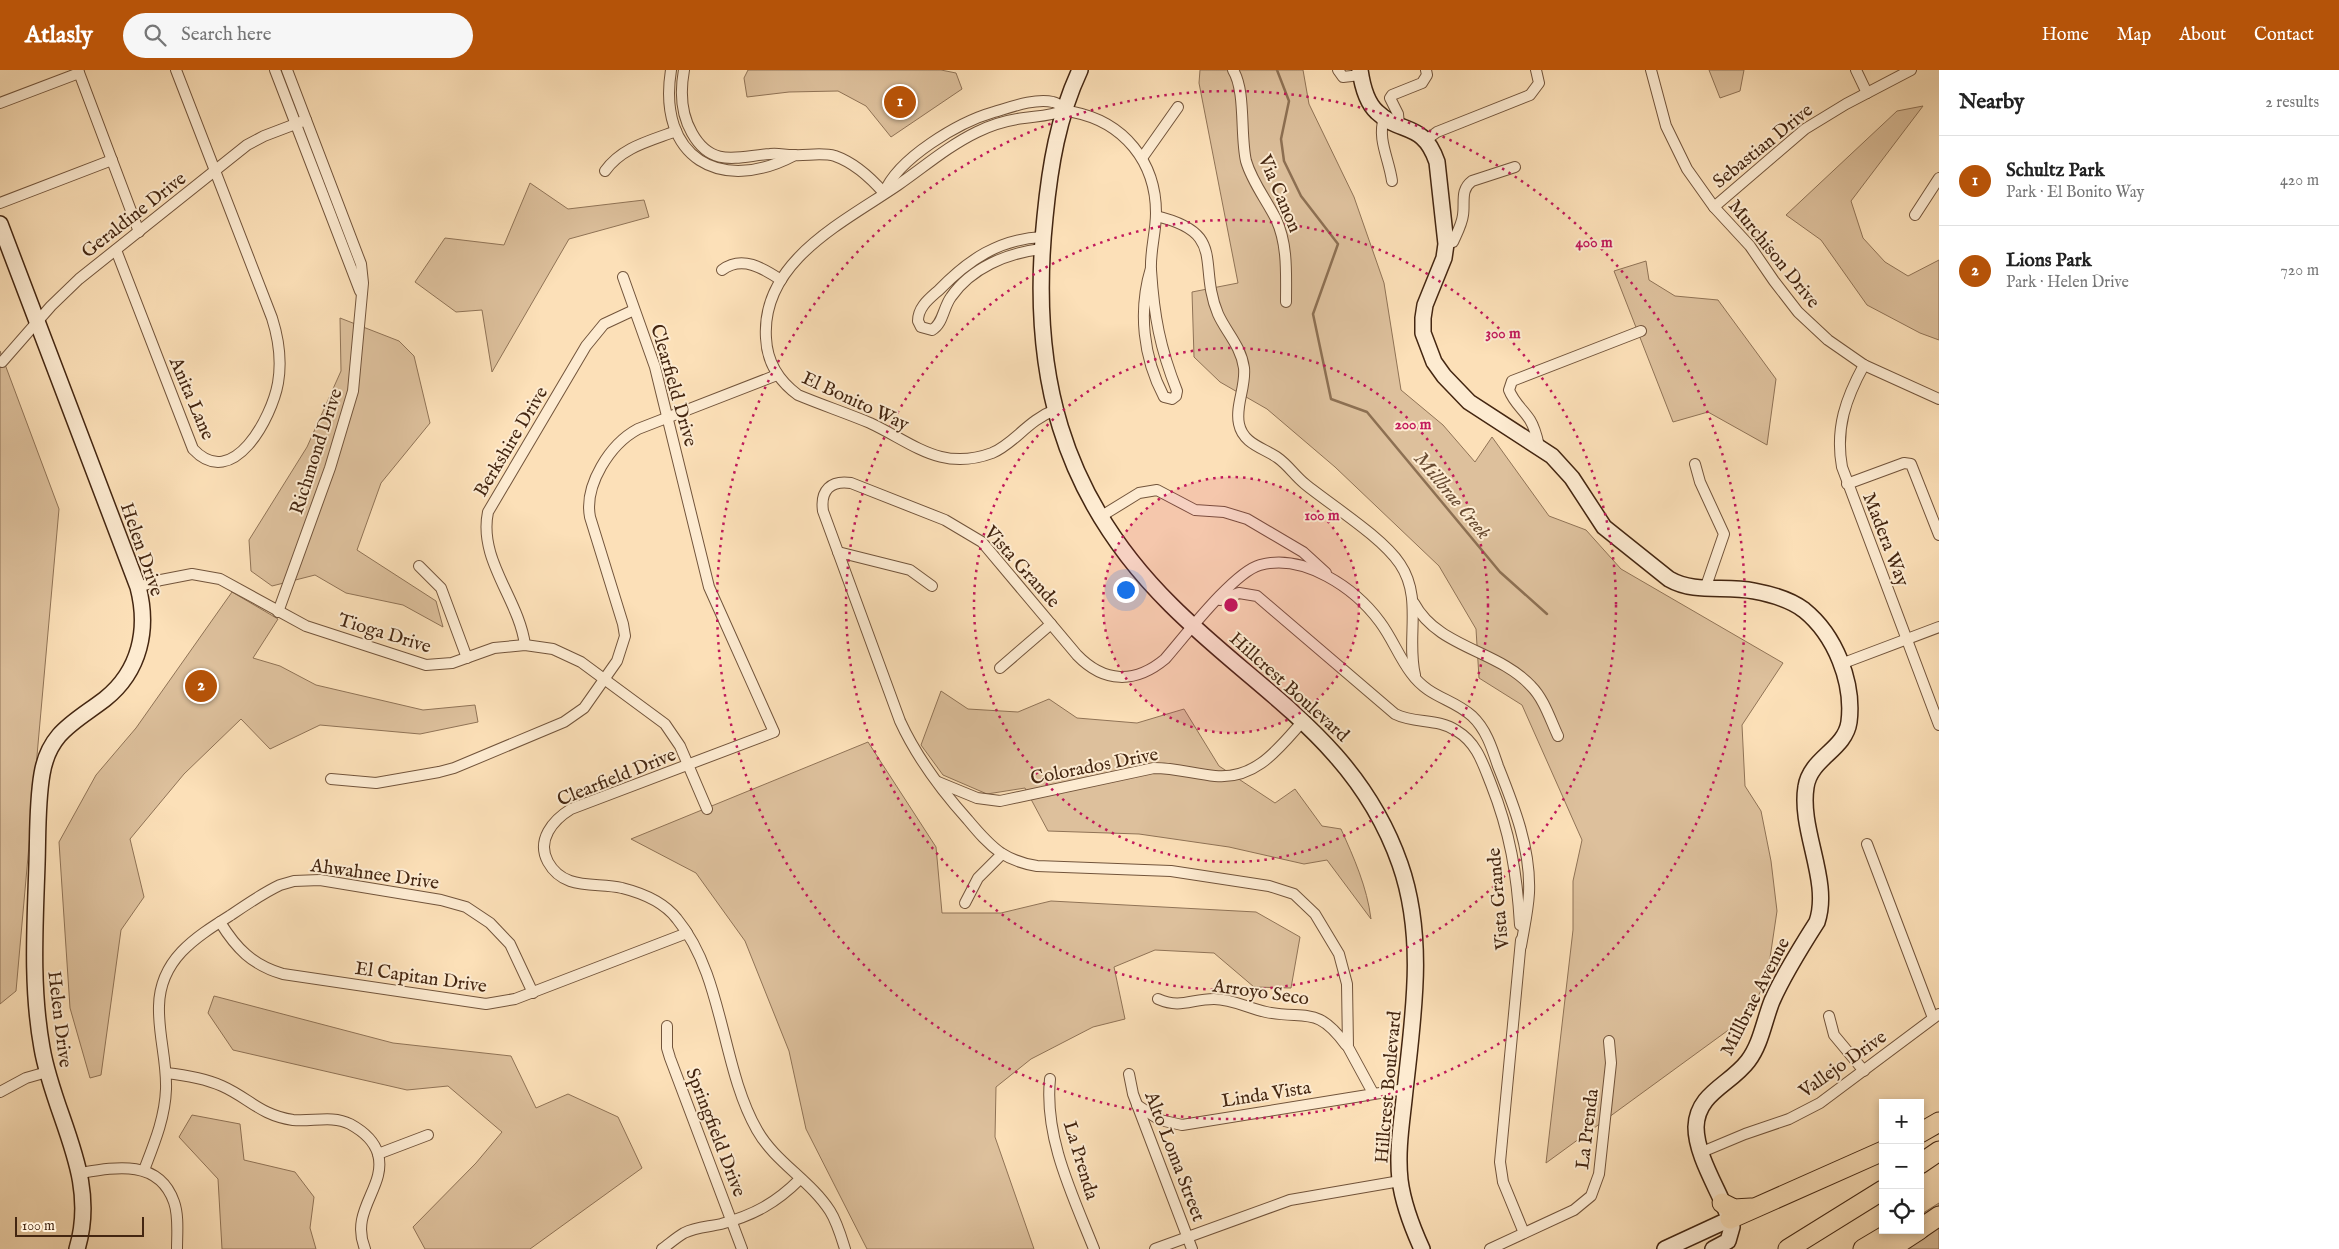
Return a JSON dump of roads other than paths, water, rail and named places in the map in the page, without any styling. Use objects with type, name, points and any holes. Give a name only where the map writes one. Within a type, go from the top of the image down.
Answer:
[{"type":"highway","points":[[1924,1131],[1939,1122]]},
{"type":"highway","points":[[1924,1161],[1939,1151]]},
{"type":"highway","points":[[1726,1211],[1762,1206],[1879,1153]]},
{"type":"highway","points":[[1788,1249],[1879,1192]]},
{"type":"highway","points":[[1924,1212],[1939,1203]]},
{"type":"highway","points":[[1924,1226],[1939,1216]]},
{"type":"highway","points":[[1863,1249],[1888,1234]]},
{"type":"highway","points":[[1890,1249],[1913,1234]]},
{"type":"street","name":"Anita Lane","points":[[116,250],[188,440],[199,456],[208,460],[226,462],[236,457],[252,440],[273,399],[278,383],[280,350],[272,318],[176,70]]},
{"type":"street","name":"Richmond Drive","points":[[275,70],[361,295]]},
{"type":"street","name":"Richmond Drive","points":[[278,612],[330,468],[353,391],[363,283],[361,264],[287,70]]},
{"type":"street","points":[[671,70],[668,99],[676,131],[691,154],[706,164],[722,171],[747,171],[772,166],[795,155]]},
{"type":"street","points":[[684,70],[681,98],[683,113],[694,137],[707,150],[734,160],[769,154],[822,154],[846,161],[865,174],[884,193]]},
{"type":"street","name":"Hillcrest Boulevard","points":[[1080,70],[1065,110],[1053,151],[1042,243],[1041,331],[1046,368],[1055,410],[1074,466],[1100,518],[1135,567],[1194,626],[1303,721],[1341,760],[1364,789],[1392,840],[1406,883],[1417,956],[1416,988],[1400,1141],[1400,1181],[1411,1225],[1422,1249]]},
{"type":"street","name":"Via Canon","points":[[1233,70],[1238,86],[1246,161],[1251,176],[1276,220],[1282,236],[1286,266],[1286,302]]},
{"type":"street","points":[[1338,70],[1343,78],[1360,72],[1370,102],[1384,118],[1420,134],[1426,140],[1437,132],[1530,95],[1539,83],[1536,70]]},
{"type":"street","points":[[1399,124],[1398,114],[1390,98],[1392,95],[1422,83],[1427,75],[1426,70]]},
{"type":"street","name":"Murchison Drive","points":[[1651,70],[1658,104],[1676,148],[1700,189],[1750,246],[1774,282],[1798,312],[1828,340],[1864,364],[1939,399]]},
{"type":"street","points":[[1856,70],[1868,93]]},
{"type":"street","name":"Sebastian Drive","points":[[1714,207],[1805,129],[1911,70]]},
{"type":"street","points":[[0,103],[78,71],[139,232]]},
{"type":"street","points":[[1142,158],[1178,107]]},
{"type":"street","points":[[1065,110],[1088,116],[1115,129],[1135,148],[1142,158],[1153,186],[1156,216],[1151,268],[1144,296],[1144,334],[1159,388],[1164,398],[1172,399],[1176,396],[1177,391],[1157,332],[1151,268]]},
{"type":"street","name":"El Bonito Way","points":[[1055,410],[1037,418],[994,452],[979,457],[954,460],[930,455],[876,426],[798,395],[787,387],[777,375],[766,345],[765,328],[773,295],[781,280],[803,252],[884,193],[977,132],[1008,121],[1052,115],[1065,110]]},
{"type":"street","points":[[1384,118],[1381,138],[1390,166],[1392,181]]},
{"type":"street","name":"Geraldine Drive","points":[[2,362],[65,292],[216,170],[255,140],[306,120]]},
{"type":"street","points":[[605,171],[615,159],[628,150],[676,131]]},
{"type":"street","name":"Millbrae Avenue","points":[[1426,140],[1433,150],[1436,162],[1446,244],[1444,258],[1425,306],[1423,333],[1434,362],[1444,376],[1469,402],[1539,446],[1563,467],[1604,527],[1616,539],[1656,570],[1679,585],[1754,591],[1803,609],[1826,634],[1841,664],[1849,695],[1846,732],[1812,769],[1805,791],[1815,866],[1821,893],[1821,910],[1817,922],[1772,1002],[1756,1045],[1748,1060],[1727,1081],[1712,1092],[1699,1110],[1696,1130],[1702,1152],[1726,1211]]},
{"type":"street","points":[[0,203],[112,160]]},
{"type":"street","points":[[1446,244],[1454,242],[1461,224],[1464,215],[1464,192],[1466,185],[1472,181],[1515,167]]},
{"type":"street","points":[[1915,215],[1939,178]]},
{"type":"street","points":[[1156,216],[1173,220],[1192,229],[1200,238],[1205,250],[1218,313],[1234,340],[1244,367],[1244,387],[1239,417],[1239,424],[1243,434],[1258,447],[1277,457],[1304,483],[1391,553],[1407,577],[1413,602],[1413,665],[1420,684]]},
{"type":"street","name":"Helen Drive","points":[[0,224],[138,587],[143,605],[144,622],[137,656],[129,673],[105,699],[64,728],[46,757],[42,773],[34,980],[38,1026],[47,1072],[81,1173],[83,1218],[77,1249]]},
{"type":"street","points":[[1042,243],[986,266],[965,282],[950,297],[937,327],[932,330],[921,327],[918,320],[921,307],[968,262],[980,254],[1005,244],[1042,243]]},
{"type":"street","points":[[722,270],[736,263],[745,263],[764,269],[781,280]]},
{"type":"street","name":"Clearfield Drive","points":[[623,277],[655,367],[709,587],[774,732],[571,810],[552,824],[546,835],[544,848],[547,860],[555,872],[567,881],[622,888],[638,893],[667,908],[687,933],[710,987],[748,1113],[764,1142],[830,1211],[845,1249]]},
{"type":"street","name":"Berkshire Drive","points":[[526,645],[518,613],[490,553],[485,525],[488,512],[586,346],[604,324],[634,310]]},
{"type":"street","points":[[1539,446],[1530,420],[1513,400],[1509,390],[1512,381],[1641,331]]},
{"type":"street","name":"Madera Way","points":[[1864,364],[1845,403],[1840,427],[1839,452],[1847,484],[1939,725]]},
{"type":"street","points":[[332,779],[376,783],[454,768],[564,722],[584,708],[606,680],[617,662],[625,636],[590,517],[588,505],[593,483],[615,446],[625,436],[667,417],[777,375]]},
{"type":"street","points":[[1847,484],[1908,463],[1911,464],[1939,535]]},
{"type":"street","points":[[1695,464],[1700,482],[1724,534],[1705,588]]},
{"type":"street","name":"Vista Grande","points":[[1373,1093],[1348,1047],[1347,984],[1339,954],[1316,914],[1294,894],[1269,886],[1171,871],[1049,868],[1025,864],[1002,854],[983,838],[935,781],[908,739],[900,721],[823,511],[821,500],[825,491],[832,484],[842,481],[851,483],[945,520],[970,533],[993,553],[1087,666],[1110,676],[1139,675],[1155,668],[1216,601],[1239,594],[1257,596],[1395,714],[1403,718],[1445,724],[1466,737],[1481,759],[1509,834],[1516,874],[1522,946],[1500,1162],[1503,1182],[1524,1233]]},
{"type":"street","points":[[1100,518],[1139,493],[1157,490],[1195,510],[1224,512],[1247,519],[1303,552],[1354,595],[1379,620],[1410,672],[1420,684],[1437,697],[1463,710],[1480,726],[1487,737],[1509,792],[1521,831],[1528,872],[1529,892],[1522,946]]},
{"type":"street","points":[[838,552],[910,570],[932,586]]},
{"type":"street","points":[[1216,601],[1240,575],[1249,569],[1272,562],[1296,564],[1334,580]]},
{"type":"street","points":[[419,566],[441,588],[467,658]]},
{"type":"street","name":"Tioga Drive","points":[[138,587],[177,576],[208,576],[233,585],[278,612],[319,631],[426,665],[438,666],[494,648],[526,645],[553,649],[581,662],[665,724],[680,746],[707,809]]},
{"type":"street","points":[[1413,602],[1433,628],[1496,662],[1530,685],[1542,702],[1558,736]]},
{"type":"street","points":[[1000,668],[1052,624]]},
{"type":"street","points":[[1841,664],[1939,627]]},
{"type":"street","name":"Colorados Drive","points":[[935,781],[977,798],[1000,801],[1154,768],[1230,776],[1254,769],[1266,762],[1303,721]]},
{"type":"street","points":[[1867,844],[1936,1016]]},
{"type":"street","points":[[965,903],[978,878],[1002,854]]},
{"type":"street","name":"Ahwahnee Drive","points":[[144,1170],[164,1109],[166,1073],[158,1004],[165,975],[183,949],[193,939],[267,891],[294,881],[306,880],[455,903],[478,914],[501,933],[517,956],[532,993]]},
{"type":"street","name":"El Capitan Drive","points":[[220,922],[233,944],[244,954],[257,964],[283,974],[486,1004],[500,1003],[532,993],[687,933]]},
{"type":"street","name":"Arroyo Seco","points":[[1158,999],[1181,1005],[1202,1000],[1224,1000],[1264,1012],[1314,1016],[1332,1027],[1348,1047]]},
{"type":"street","points":[[1829,1016],[1834,1035],[1864,1072]]},
{"type":"street","name":"Vallejo Drive","points":[[1702,1152],[1804,1111],[1832,1095],[1936,1016]]},
{"type":"street","name":"Springfield Drive","points":[[667,1026],[667,1048],[670,1058],[742,1249]]},
{"type":"street","name":"La Prenda","points":[[1490,1249],[1574,1210],[1590,1196],[1596,1186],[1600,1174],[1611,1063],[1609,1041]]},
{"type":"street","points":[[0,1092],[26,1078],[47,1072]]},
{"type":"street","points":[[166,1073],[193,1077],[221,1086],[265,1113],[280,1117],[308,1120],[335,1119],[348,1123],[360,1130],[371,1141],[378,1154],[377,1178],[361,1216],[360,1231],[365,1249]]},
{"type":"street","name":"Alto Loma Street","points":[[1129,1074],[1137,1105],[1192,1249]]},
{"type":"street","name":"La Prenda","points":[[1050,1079],[1049,1098],[1056,1143],[1069,1185],[1094,1249]]},
{"type":"street","name":"Linda Vista","points":[[1137,1105],[1160,1120],[1182,1125],[1405,1088]]},
{"type":"street","points":[[378,1154],[428,1135]]},
{"type":"street","points":[[81,1173],[120,1167],[144,1170],[157,1178],[168,1189],[174,1202],[177,1217],[177,1249]]},
{"type":"street","points":[[662,1249],[678,1239],[682,1234],[706,1225],[714,1226],[732,1221],[775,1202],[800,1179]]},
{"type":"street","points":[[1155,1249],[1290,1200],[1400,1181]]},
{"type":"street","points":[[1664,1249],[1726,1211],[1731,1235],[1721,1246],[1713,1249]]},
{"type":"waterway","name":"Millbrae Creek","points":[[1277,70],[1289,101],[1281,139],[1284,161],[1301,196],[1338,244],[1313,314],[1331,399],[1367,412],[1500,572],[1547,614]]},
{"type":"place","name":"Schultz Park","points":[[900,102]]},
{"type":"place","name":"Lions Park","points":[[201,686]]}]
